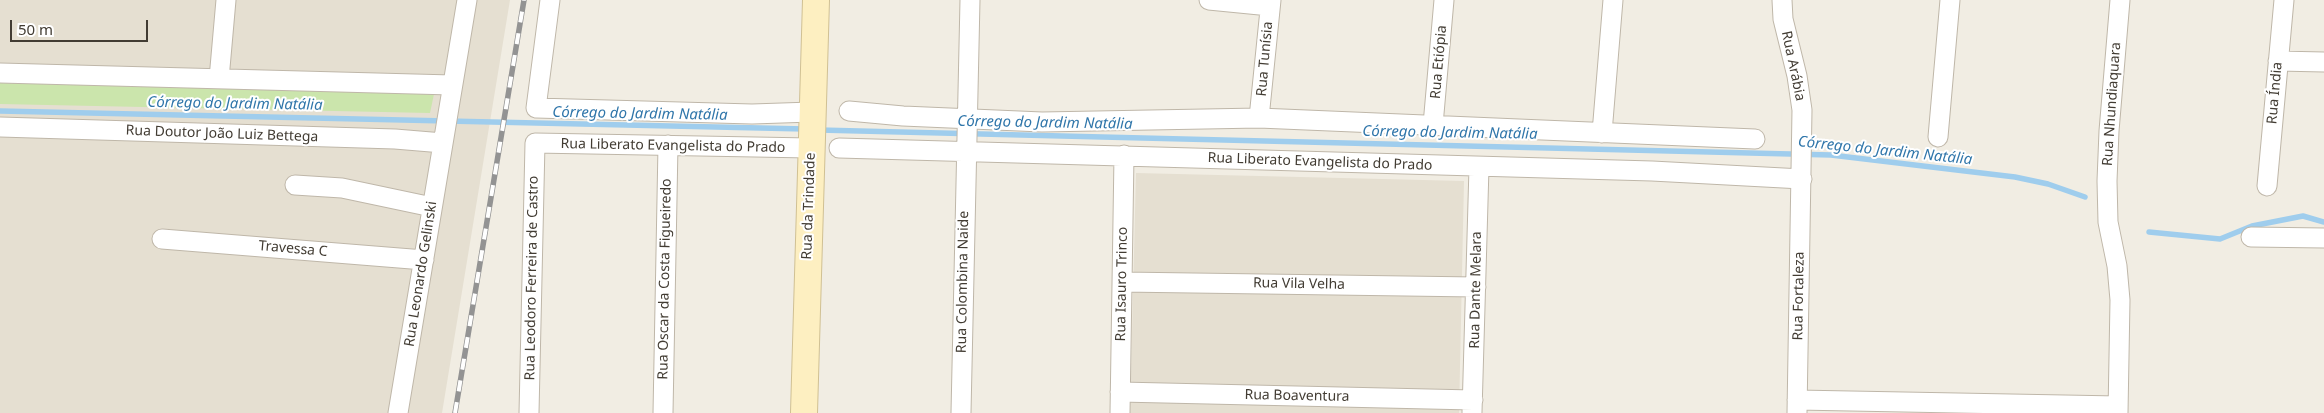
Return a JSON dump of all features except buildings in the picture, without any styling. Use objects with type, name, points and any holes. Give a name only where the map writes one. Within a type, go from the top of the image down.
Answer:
[{"type":"main road","name":"Rua da Trindade","points":[[804,413],[810,148],[816,0]]},
{"type":"street","points":[[219,79],[226,0]]},
{"type":"street","name":"Rua Leonardo Gelinski","points":[[398,413],[467,0]]},
{"type":"street","points":[[550,0],[536,108],[752,114],[812,112]]},
{"type":"street","name":"Rua Colombina Naide","points":[[960,413],[970,0]]},
{"type":"street","points":[[1209,0],[1270,3]]},
{"type":"street","name":"Rua Etiópia","points":[[1433,125],[1444,0]]},
{"type":"street","points":[[1602,132],[1613,0]]},
{"type":"street","name":"Rua Arábia","points":[[1782,0],[1786,34],[1800,92],[1802,180]]},
{"type":"street","points":[[1938,137],[1950,0]]},
{"type":"street","name":"Rua Nhundiaquara","points":[[2118,410],[2120,300],[2107,209],[2109,138],[2120,0]]},
{"type":"street","name":"Rua Índia","points":[[2267,186],[2284,0]]},
{"type":"street","name":"Rua Tunísia","points":[[1260,118],[1270,3]]},
{"type":"street","points":[[2278,61],[2324,62]]},
{"type":"street","points":[[0,74],[219,79],[451,94]]},
{"type":"street","points":[[849,111],[904,116],[1057,122],[1260,118],[1755,139]]},
{"type":"street","name":"Rua Doutor João Luiz Bettega","points":[[0,127],[385,139],[444,139]]},
{"type":"street","name":"Rua Liberato Evangelista do Prado","points":[[535,143],[810,148]]},
{"type":"street","name":"Rua Leodoro Ferreira de Castro","points":[[529,413],[535,143]]},
{"type":"street","name":"Rua Oscar da Costa Figueiredo","points":[[663,413],[668,145]]},
{"type":"street","name":"Rua Liberato Evangelista do Prado","points":[[839,148],[1652,171],[1802,180]]},
{"type":"street","name":"Rua Isauro Trinco","points":[[1120,413],[1124,155]]},
{"type":"street","name":"Rua Dante Melara","points":[[1473,407],[1479,167]]},
{"type":"street","name":"Rua Fortaleza","points":[[1797,407],[1802,180]]},
{"type":"street","points":[[296,184],[348,189],[432,206]]},
{"type":"street","points":[[2251,237],[2324,238]]},
{"type":"street","name":"Travessa C","points":[[162,239],[424,260]]},
{"type":"street","name":"Rua Vila Velha","points":[[1122,282],[1476,287]]},
{"type":"street","name":"Rua Boaventura","points":[[1120,392],[1473,407]]},
{"type":"street","points":[[1797,407],[2118,410]]},
{"type":"shaded area","points":[[0,0],[510,0],[442,413],[0,413]]},
{"type":"shaded area","points":[[1136,173],[1464,181],[1459,413],[1130,413]]},
{"type":"green space","points":[[0,83],[434,94],[430,113],[0,104]]},
{"type":"waterway","name":"Córrego do Jardim Natália","points":[[0,111],[805,129]]},
{"type":"waterway","name":"Córrego do Jardim Natália","points":[[819,130],[1831,155],[2015,177],[2048,184],[2085,197]]},
{"type":"waterway","name":"Córrego do Jardim Natália","points":[[2149,232],[2220,239],[2252,226],[2303,216],[2324,222]]},
{"type":"railway","points":[[455,413],[524,0]]}]
